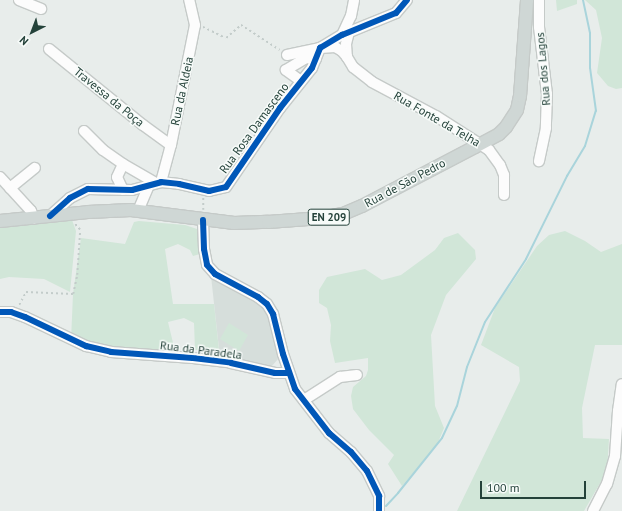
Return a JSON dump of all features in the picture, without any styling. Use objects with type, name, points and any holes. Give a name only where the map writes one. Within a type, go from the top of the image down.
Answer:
[{"type":"main road","name":"Rua de São Pedro","points":[[0,221],[88,212],[138,212],[203,220],[234,222],[268,222],[322,218],[343,214],[362,206],[499,134],[506,127],[517,110],[520,96],[527,0]]},
{"type":"street","points":[[18,0],[40,9]]},
{"type":"street","name":"Rua da Aldeia","points":[[138,212],[155,184],[171,145],[194,23],[189,0]]},
{"type":"street","points":[[347,57],[346,33],[354,0]]},
{"type":"street","points":[[287,55],[320,48],[346,33],[396,13],[408,0]]},
{"type":"street","name":"Rua dos Lagos","points":[[539,0],[539,27],[547,94],[546,128],[539,161]]},
{"type":"street","name":"Rua Fonte da Telha","points":[[320,48],[335,47],[342,51],[353,67],[372,82],[436,116],[481,143],[489,150],[500,165],[504,176],[504,194]]},
{"type":"street","name":"Rua Rosa Damasceno","points":[[50,216],[70,198],[88,189],[132,190],[155,184],[180,184],[204,190],[218,190],[226,187],[280,108],[312,68],[320,48]]},
{"type":"street","name":"Travessa da Poça","points":[[49,49],[143,125],[171,145]]},
{"type":"street","points":[[301,81],[286,70],[306,58],[316,59]]},
{"type":"street","points":[[84,131],[103,150],[155,184]]},
{"type":"street","points":[[123,164],[117,177],[123,190]]},
{"type":"street","points":[[10,188],[34,168]]},
{"type":"street","points":[[0,177],[31,211],[34,218]]},
{"type":"street","points":[[80,193],[78,201],[88,212]]},
{"type":"street","points":[[203,220],[204,249],[207,265],[215,274],[258,297],[267,304],[273,314],[289,373],[295,389],[329,433],[351,452],[367,471],[376,490],[380,509]]},
{"type":"street","name":"Rua da Paradela","points":[[0,312],[16,314],[86,346],[111,352],[193,358],[231,363],[276,373],[289,373]]},
{"type":"street","points":[[304,400],[340,377],[357,375]]},
{"type":"street","points":[[593,511],[607,484],[615,456],[618,411],[622,384]]},
{"type":"path","points":[[194,23],[226,38],[240,25],[287,55]]},
{"type":"path","points":[[203,220],[204,190]]},
{"type":"path","points":[[16,314],[26,292],[73,294],[77,275],[80,230],[76,226],[74,214]]},
{"type":"shaded area","points":[[211,276],[262,305],[270,316],[279,358],[271,367],[220,358]]},
{"type":"green space","points":[[556,0],[577,0],[577,4],[557,11]]},
{"type":"green space","points":[[585,0],[622,0],[622,88],[616,89],[608,86],[597,73],[602,38],[596,10]]},
{"type":"green space","points":[[72,220],[76,231],[70,292],[44,279],[9,277],[0,279],[0,228]]},
{"type":"green space","points":[[139,221],[185,225],[197,229],[200,254],[193,256],[190,250],[178,244],[165,249],[173,304],[214,304],[219,350],[195,350],[194,323],[184,318],[168,322],[175,351],[111,352],[71,340],[73,294],[81,238],[125,244],[134,222]]},
{"type":"green space","points":[[565,231],[585,241],[601,252],[622,244],[622,345],[595,345],[582,408],[583,438],[609,439],[607,471],[584,511],[457,511],[520,381],[519,367],[481,345],[495,308],[537,246],[549,235]]},
{"type":"green space","points":[[458,233],[475,250],[476,259],[446,295],[431,335],[435,406],[444,428],[437,445],[402,486],[388,464],[394,455],[369,430],[353,409],[351,396],[353,387],[366,376],[368,370],[368,358],[335,363],[330,341],[331,325],[327,308],[319,303],[319,290],[327,277],[365,269],[382,280],[401,275],[435,250],[444,238]]},
{"type":"green space","points":[[229,323],[248,335],[239,351],[220,339]]},
{"type":"waterway","points":[[386,506],[442,438],[457,406],[467,367],[485,322],[526,259],[567,176],[585,146],[596,111],[590,68],[590,33],[583,0]]},
{"type":"cycle path","points":[[50,216],[70,198],[88,189],[132,190],[161,182],[179,184],[209,191],[226,187],[280,108],[312,68],[320,48],[342,35],[396,13],[407,0]]},
{"type":"cycle path","points":[[203,220],[204,249],[207,265],[215,274],[258,297],[267,304],[273,314],[283,354],[295,389],[329,433],[351,452],[367,471],[379,496],[379,511]]},
{"type":"cycle path","points":[[0,312],[11,312],[25,317],[86,346],[111,352],[193,358],[231,363],[275,373],[289,373]]}]
